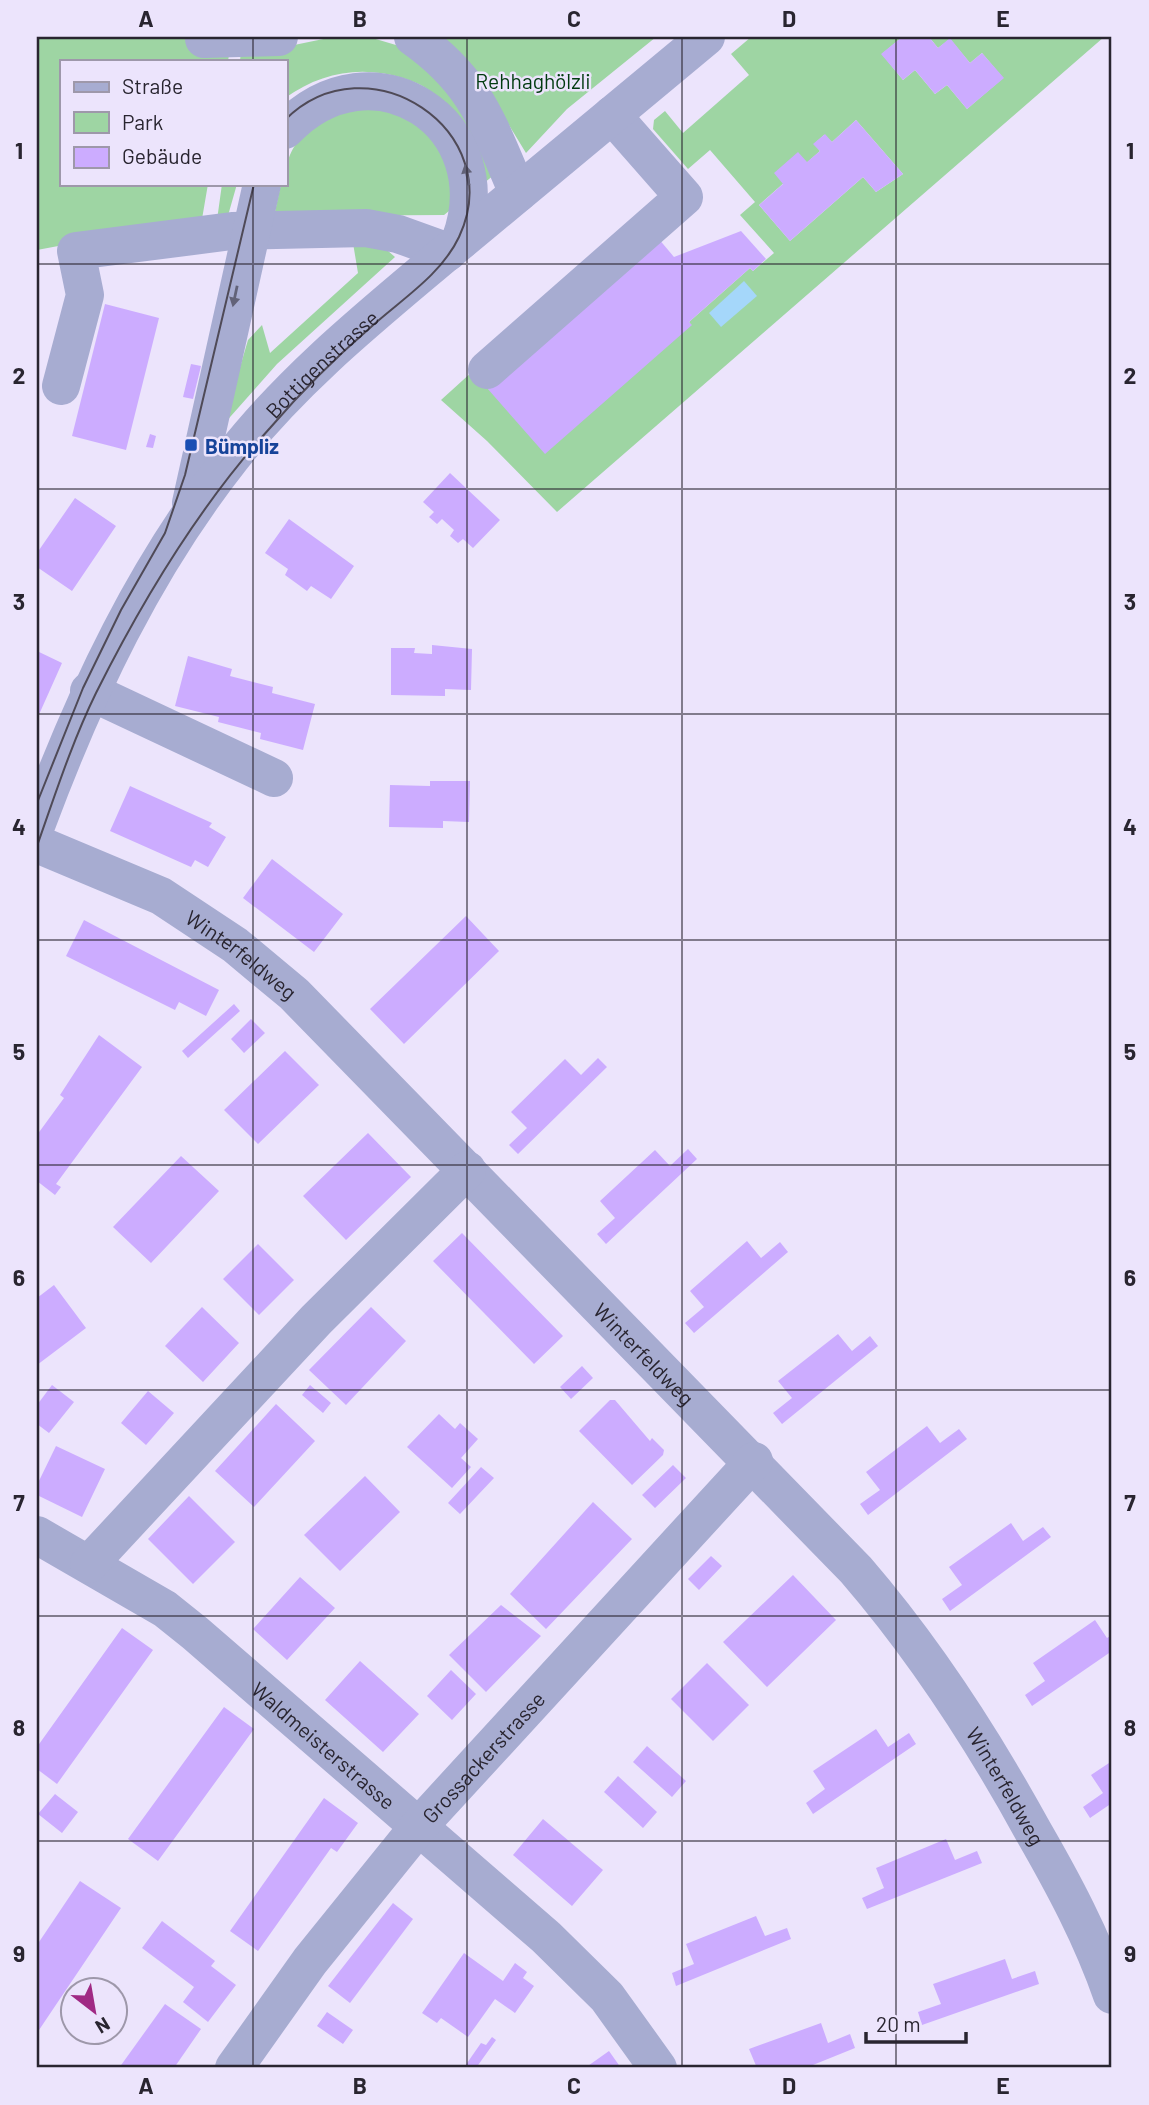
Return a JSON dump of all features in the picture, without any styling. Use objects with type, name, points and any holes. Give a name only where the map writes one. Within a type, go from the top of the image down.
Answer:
[{"type":"street","points":[[204,39],[279,37]]},
{"type":"street","points":[[413,37],[460,76],[480,103],[518,193]]},
{"type":"street","name":"Bottigenstrasse","points":[[37,823],[89,691],[129,612],[188,516],[233,455],[296,384],[354,328],[706,37]]},
{"type":"street","points":[[61,387],[85,295],[76,251],[250,230],[366,228],[454,247],[470,202],[467,167],[450,134],[420,106],[393,94],[347,92],[312,106],[287,129]]},
{"type":"street","points":[[487,370],[684,197],[612,115]]},
{"type":"street","points":[[188,516],[261,186]]},
{"type":"street","points":[[89,691],[274,778]]},
{"type":"street","name":"Winterfeldweg","points":[[37,844],[162,896],[234,945],[293,994],[754,1461],[856,1570],[916,1643],[996,1763],[1088,1935],[1112,1994]]},
{"type":"street","points":[[89,1564],[316,1320],[467,1170]]},
{"type":"street","name":"Grossackerstrasse","points":[[234,2068],[310,1961],[419,1826],[754,1461]]},
{"type":"street","name":"Waldmeisterstrasse","points":[[37,1535],[165,1609],[419,1826],[546,1937],[607,1997],[658,2068]]},
{"type":"green space","points":[[37,37],[232,37],[228,60],[60,60],[60,186],[208,186],[202,219],[37,250]]},
{"type":"green space","points":[[333,37],[369,37],[406,48],[452,85],[494,175],[484,183],[445,111],[432,93],[419,84],[387,74],[342,73],[313,82],[287,97],[287,60],[240,60],[241,50],[270,50]]},
{"type":"green space","name":"Rehhaghölzli","points":[[432,37],[656,37],[567,109],[526,153],[493,99]]},
{"type":"green space","points":[[751,37],[902,37],[882,54],[903,80],[915,70],[935,94],[947,85],[967,109],[1003,78],[982,53],[970,63],[950,39],[938,48],[929,37],[1104,37],[557,512],[487,441],[441,400],[473,371],[691,325],[689,322],[750,268],[753,271],[774,253],[740,215],[755,202],[710,150],[688,169],[653,129],[654,120],[665,111],[683,133],[749,75],[731,54]],"holes":[[[856,120],[903,174],[876,192],[863,177],[790,241],[759,205],[820,151],[814,144],[824,135],[832,142]]]},
{"type":"green space","points":[[364,102],[431,125],[459,203],[444,215],[274,216],[281,186],[287,186],[287,166],[292,152],[299,140],[321,123]]},
{"type":"green space","points":[[222,186],[236,186],[227,219],[217,220]]},
{"type":"green space","points":[[353,243],[387,250],[395,257],[277,364],[223,425],[248,340],[262,325],[270,353],[358,273]]},
{"type":"water","points":[[744,281],[757,296],[721,327],[709,313]]},
{"type":"building","points":[[902,37],[929,37],[938,48],[950,38],[970,63],[982,53],[1004,78],[967,109],[947,85],[935,94],[915,70],[903,80],[881,54]]},
{"type":"building","points":[[856,120],[903,174],[876,192],[863,177],[790,241],[759,205],[783,184],[774,173],[798,152],[807,162],[820,151],[813,144],[825,134],[832,142]]},
{"type":"building","points":[[741,231],[766,259],[753,271],[750,268],[689,322],[692,325],[545,454],[487,388],[658,238],[674,257]]},
{"type":"building","points":[[105,304],[159,318],[126,450],[72,436]]},
{"type":"building","points":[[191,364],[201,366],[193,399],[183,397]]},
{"type":"building","points":[[150,434],[156,436],[153,448],[146,447]]},
{"type":"building","points":[[450,473],[500,520],[473,548],[463,539],[458,543],[450,536],[454,530],[442,519],[437,524],[429,517],[434,512],[423,502]]},
{"type":"building","points":[[75,498],[116,526],[72,591],[37,567],[37,553]]},
{"type":"building","points":[[289,519],[354,566],[331,599],[311,586],[307,591],[285,575],[288,569],[265,553]]},
{"type":"building","points":[[432,645],[472,649],[471,690],[445,689],[445,696],[391,695],[391,648],[415,648],[414,653],[432,654]]},
{"type":"building","points":[[37,651],[62,663],[37,719]]},
{"type":"building","points":[[188,656],[232,669],[230,676],[273,687],[272,693],[315,704],[303,750],[260,739],[261,733],[218,722],[219,717],[175,706]]},
{"type":"building","points":[[430,781],[470,781],[469,822],[443,821],[443,828],[389,827],[390,785],[430,786]]},
{"type":"building","points":[[130,786],[212,823],[209,827],[226,837],[208,867],[195,860],[191,867],[110,831]]},
{"type":"building","points":[[272,859],[343,914],[314,952],[243,898]]},
{"type":"building","points":[[466,916],[499,951],[404,1044],[370,1009]]},
{"type":"building","points":[[84,920],[219,990],[206,1016],[179,1002],[175,1010],[66,956]]},
{"type":"building","points":[[234,1004],[240,1011],[188,1058],[182,1051]]},
{"type":"building","points":[[251,1019],[265,1033],[244,1053],[231,1039]]},
{"type":"building","points":[[99,1035],[142,1067],[56,1184],[61,1187],[55,1195],[37,1181],[37,1135],[64,1098],[60,1095]]},
{"type":"building","points":[[285,1051],[319,1085],[258,1144],[224,1110]]},
{"type":"building","points":[[598,1058],[607,1067],[518,1154],[509,1145],[527,1128],[511,1112],[565,1059],[581,1075]]},
{"type":"building","points":[[368,1133],[411,1177],[346,1240],[303,1196]]},
{"type":"building","points":[[688,1149],[697,1159],[606,1244],[597,1234],[615,1218],[600,1201],[655,1150],[670,1166]]},
{"type":"building","points":[[181,1156],[219,1191],[151,1263],[113,1227]]},
{"type":"building","points":[[462,1233],[563,1336],[534,1364],[433,1261]]},
{"type":"building","points":[[747,1241],[761,1258],[780,1242],[788,1252],[694,1333],[685,1323],[704,1307],[690,1291]]},
{"type":"building","points":[[258,1244],[294,1280],[259,1315],[223,1279]]},
{"type":"building","points":[[54,1285],[86,1328],[37,1365],[37,1298]]},
{"type":"building","points":[[202,1307],[239,1343],[203,1382],[165,1346]]},
{"type":"building","points":[[371,1307],[406,1341],[346,1405],[309,1370]]},
{"type":"building","points":[[838,1334],[852,1351],[870,1336],[878,1346],[782,1424],[773,1413],[792,1398],[778,1381]]},
{"type":"building","points":[[582,1366],[593,1378],[571,1399],[560,1387]]},
{"type":"building","points":[[52,1385],[74,1402],[49,1433],[37,1424],[37,1405]]},
{"type":"building","points":[[310,1385],[331,1403],[323,1413],[302,1395]]},
{"type":"building","points":[[148,1391],[174,1413],[146,1445],[121,1423]]},
{"type":"building","points":[[610,1400],[615,1400],[650,1441],[652,1438],[664,1450],[663,1455],[632,1485],[579,1431]]},
{"type":"building","points":[[276,1404],[315,1441],[254,1507],[215,1471]]},
{"type":"building","points":[[439,1414],[455,1429],[460,1423],[478,1439],[461,1458],[471,1467],[452,1488],[407,1447]]},
{"type":"building","points":[[927,1426],[940,1443],[959,1429],[967,1439],[868,1515],[860,1504],[880,1490],[866,1472]]},
{"type":"building","points":[[56,1446],[105,1469],[82,1517],[37,1495],[37,1485]]},
{"type":"building","points":[[673,1465],[686,1478],[655,1508],[642,1495]]},
{"type":"building","points":[[481,1467],[494,1478],[460,1514],[448,1503]]},
{"type":"building","points":[[365,1476],[400,1512],[340,1571],[304,1535]]},
{"type":"building","points":[[189,1496],[235,1542],[193,1584],[148,1539]]},
{"type":"building","points":[[593,1502],[632,1539],[546,1629],[510,1594]]},
{"type":"building","points":[[1011,1523],[1023,1541],[1043,1527],[1051,1537],[950,1611],[942,1599],[962,1585],[949,1567]]},
{"type":"building","points":[[711,1556],[722,1566],[699,1590],[688,1579]]},
{"type":"building","points":[[793,1575],[836,1620],[767,1687],[723,1642]]},
{"type":"building","points":[[300,1577],[335,1608],[287,1660],[253,1629]]},
{"type":"building","points":[[501,1605],[541,1636],[486,1692],[449,1655]]},
{"type":"building","points":[[1095,1620],[1107,1638],[1112,1635],[1112,1651],[1032,1706],[1025,1695],[1045,1681],[1033,1663]]},
{"type":"building","points":[[122,1628],[153,1650],[57,1784],[37,1769],[37,1747]]},
{"type":"building","points":[[360,1661],[419,1714],[383,1752],[325,1700]]},
{"type":"building","points":[[707,1663],[749,1705],[713,1741],[671,1699]]},
{"type":"building","points":[[451,1670],[476,1694],[452,1720],[427,1696]]},
{"type":"building","points":[[224,1707],[254,1729],[158,1861],[128,1839]]},
{"type":"building","points":[[876,1729],[888,1747],[909,1733],[916,1744],[813,1814],[806,1803],[825,1789],[813,1771]]},
{"type":"building","points":[[647,1746],[686,1781],[672,1797],[633,1762]]},
{"type":"building","points":[[1112,1761],[1112,1803],[1090,1818],[1083,1807],[1103,1793],[1091,1775]]},
{"type":"building","points":[[618,1776],[657,1812],[643,1828],[604,1792]]},
{"type":"building","points":[[55,1794],[78,1812],[62,1833],[38,1814]]},
{"type":"building","points":[[324,1798],[358,1823],[337,1852],[331,1848],[258,1951],[230,1931]]},
{"type":"building","points":[[543,1819],[603,1870],[572,1906],[513,1855]]},
{"type":"building","points":[[946,1839],[955,1860],[977,1851],[982,1863],[867,1909],[862,1898],[884,1888],[876,1868]]},
{"type":"building","points":[[80,1881],[121,1908],[75,1976],[60,1976],[60,1999],[37,2033],[37,1945]]},
{"type":"building","points":[[393,1903],[413,1919],[350,2003],[328,1986]]},
{"type":"building","points":[[756,1916],[765,1936],[787,1928],[791,1939],[676,1986],[672,1973],[694,1964],[686,1944]]},
{"type":"building","points":[[162,1921],[215,1961],[211,1966],[236,1985],[208,2022],[183,2002],[194,1987],[142,1948]]},
{"type":"building","points":[[464,1953],[503,1981],[515,1963],[527,1972],[523,1978],[534,1986],[515,2013],[495,1999],[468,2037],[441,2018],[437,2023],[422,2013]]},
{"type":"building","points":[[1005,1959],[1012,1979],[1035,1971],[1039,1984],[922,2025],[918,2012],[941,2004],[933,1984]]},
{"type":"building","points":[[165,2004],[201,2029],[174,2068],[119,2068]]},
{"type":"building","points":[[327,2012],[353,2030],[343,2044],[317,2026]]},
{"type":"building","points":[[821,2023],[828,2043],[850,2034],[855,2048],[808,2067],[757,2068],[749,2049]]},
{"type":"building","points":[[492,2037],[496,2040],[476,2068],[465,2066],[481,2043],[486,2045]]},
{"type":"building","points":[[609,2051],[621,2068],[585,2068]]},
{"type":"tram line","points":[[37,846],[72,749],[96,693],[153,588],[196,521],[244,458],[294,401],[344,351],[420,286],[442,263],[459,237],[469,198],[465,162],[448,132],[422,108],[390,93],[354,88],[318,97],[287,119]]},
{"type":"tram line","points":[[37,803],[83,688],[121,610],[165,533],[185,475],[254,186]]},
{"type":"place","name":"Bümpliz","points":[[191,445]]}]
